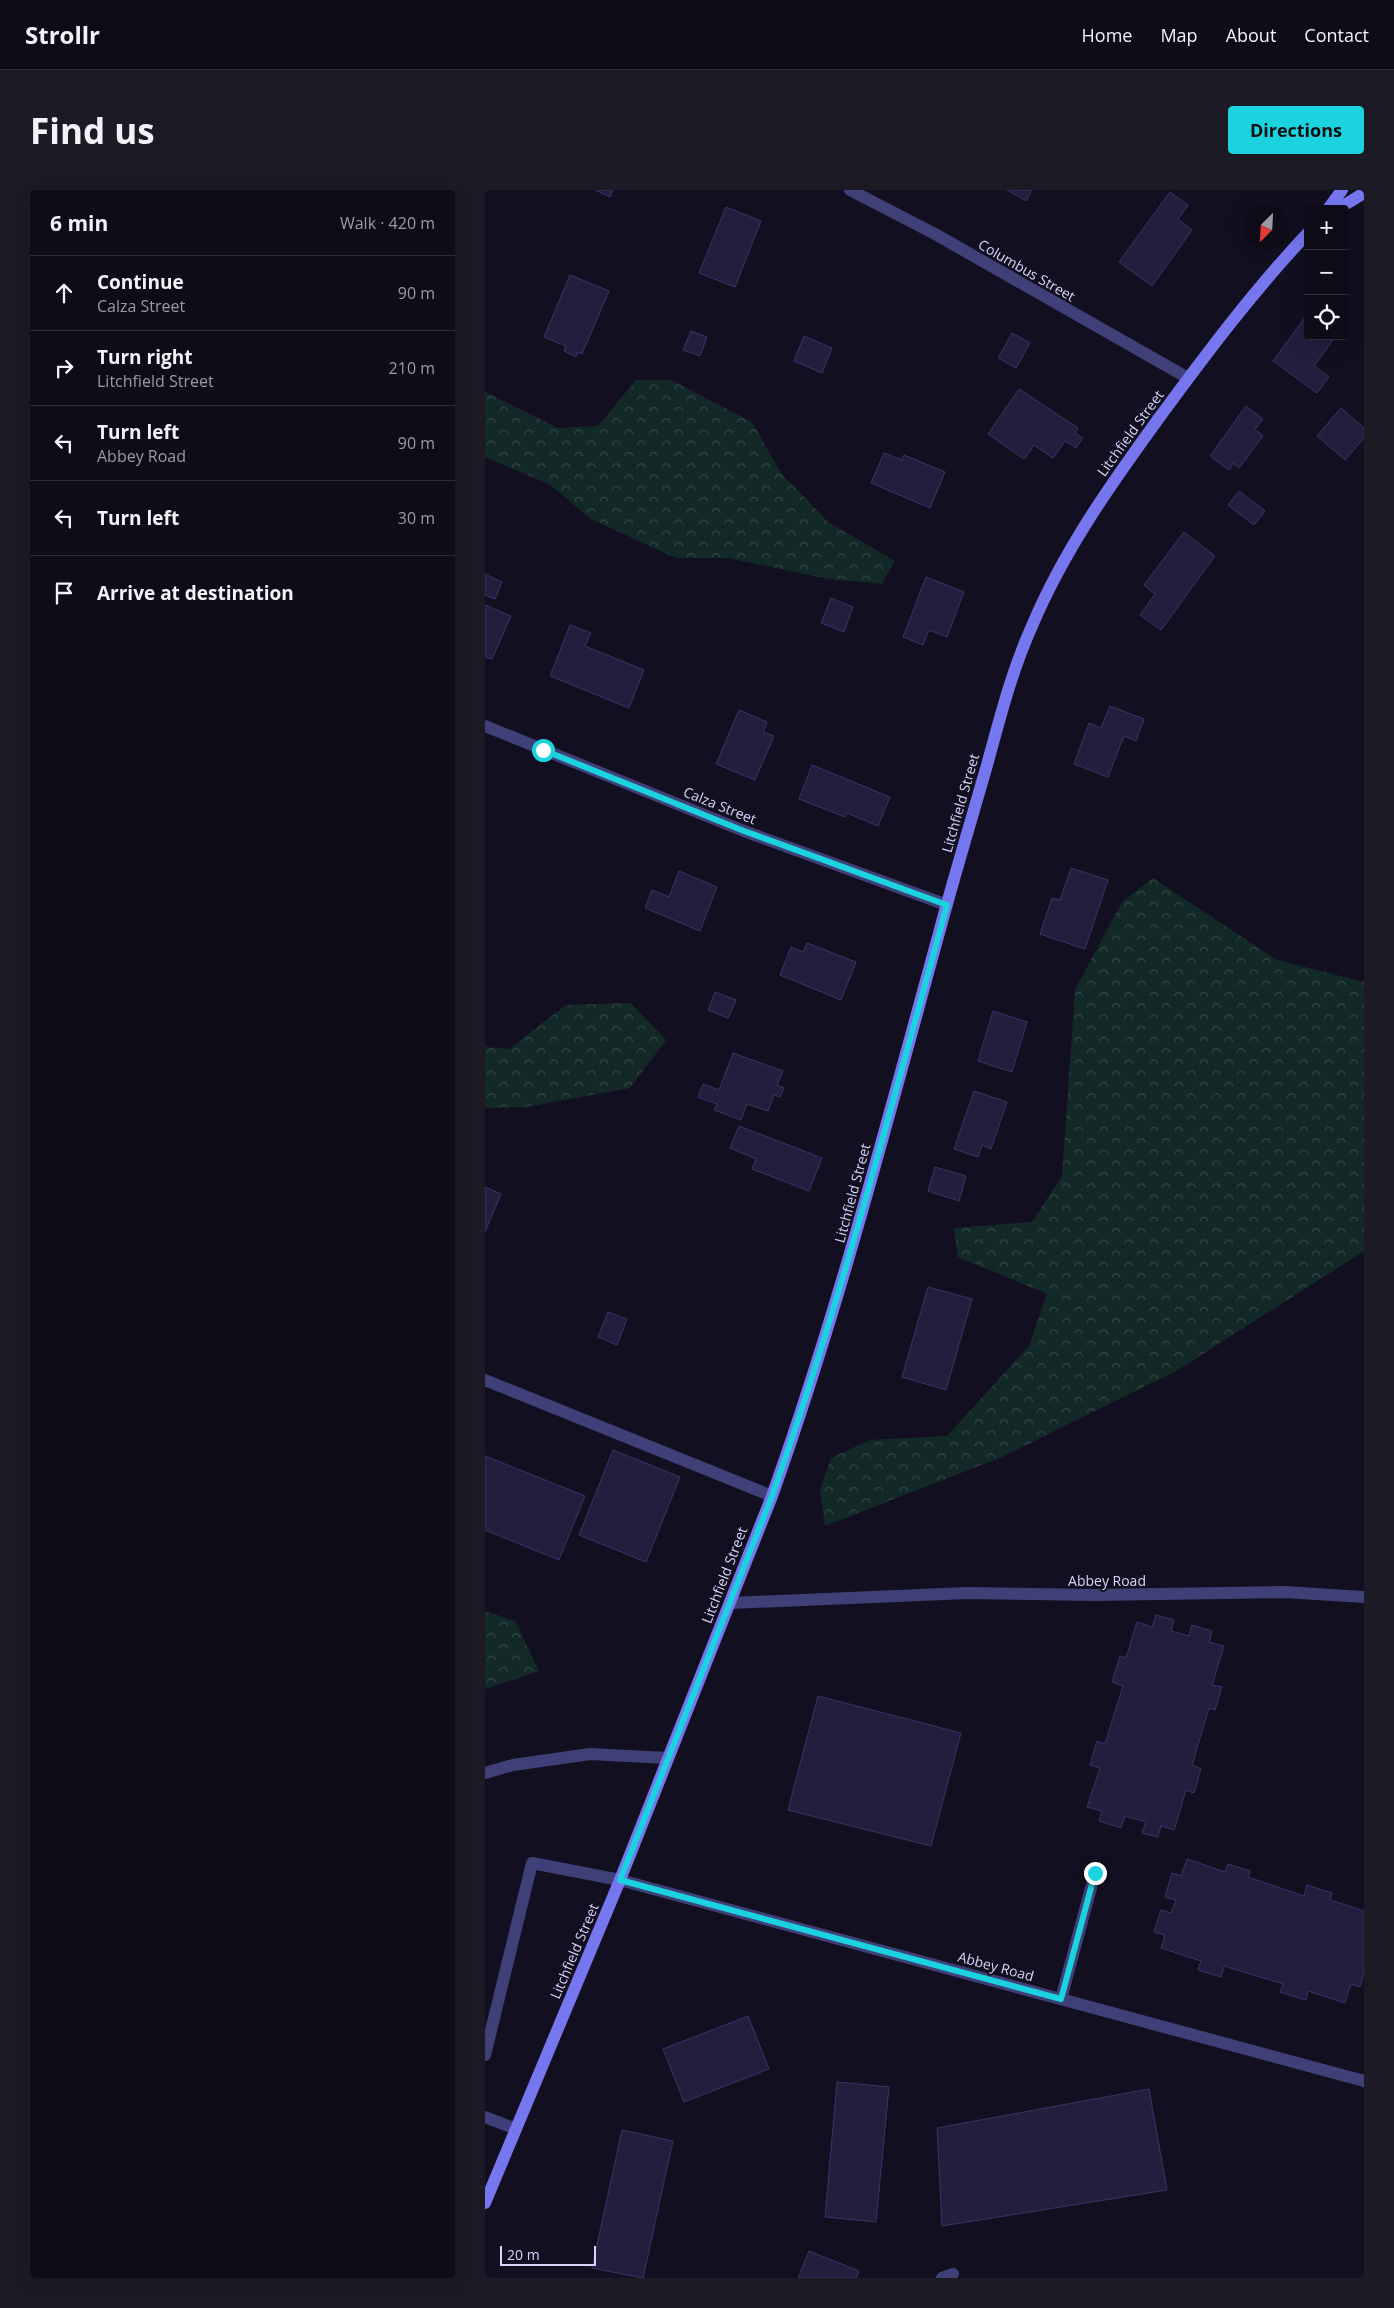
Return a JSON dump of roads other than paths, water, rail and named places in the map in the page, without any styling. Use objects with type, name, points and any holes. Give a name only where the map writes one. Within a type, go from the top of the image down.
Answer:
[{"type":"main road","points":[[1331,205],[1342,190]]},
{"type":"main road","points":[[1344,205],[1364,193]]},
{"type":"main road","name":"Litchfield Street","points":[[485,2203],[620,1880],[772,1496],[793,1436],[852,1250],[1007,694],[1031,627],[1063,562],[1100,500],[1188,378],[1282,260],[1304,236]]},
{"type":"street","name":"Columbus Street","points":[[850,190],[935,234],[1188,378]]},
{"type":"street","name":"Calza Street","points":[[485,726],[744,831],[947,905]]},
{"type":"street","points":[[485,1380],[772,1496]]},
{"type":"street","name":"Abbey Road","points":[[730,1603],[967,1593],[1094,1595],[1284,1592],[1364,1597]]},
{"type":"street","points":[[485,1773],[513,1765],[590,1754],[668,1758]]},
{"type":"street","name":"Abbey Road","points":[[485,2055],[532,1863],[620,1880],[1364,2081]]},
{"type":"street","points":[[1061,1999],[1095,1873]]},
{"type":"street","points":[[485,2117],[516,2129]]}]
